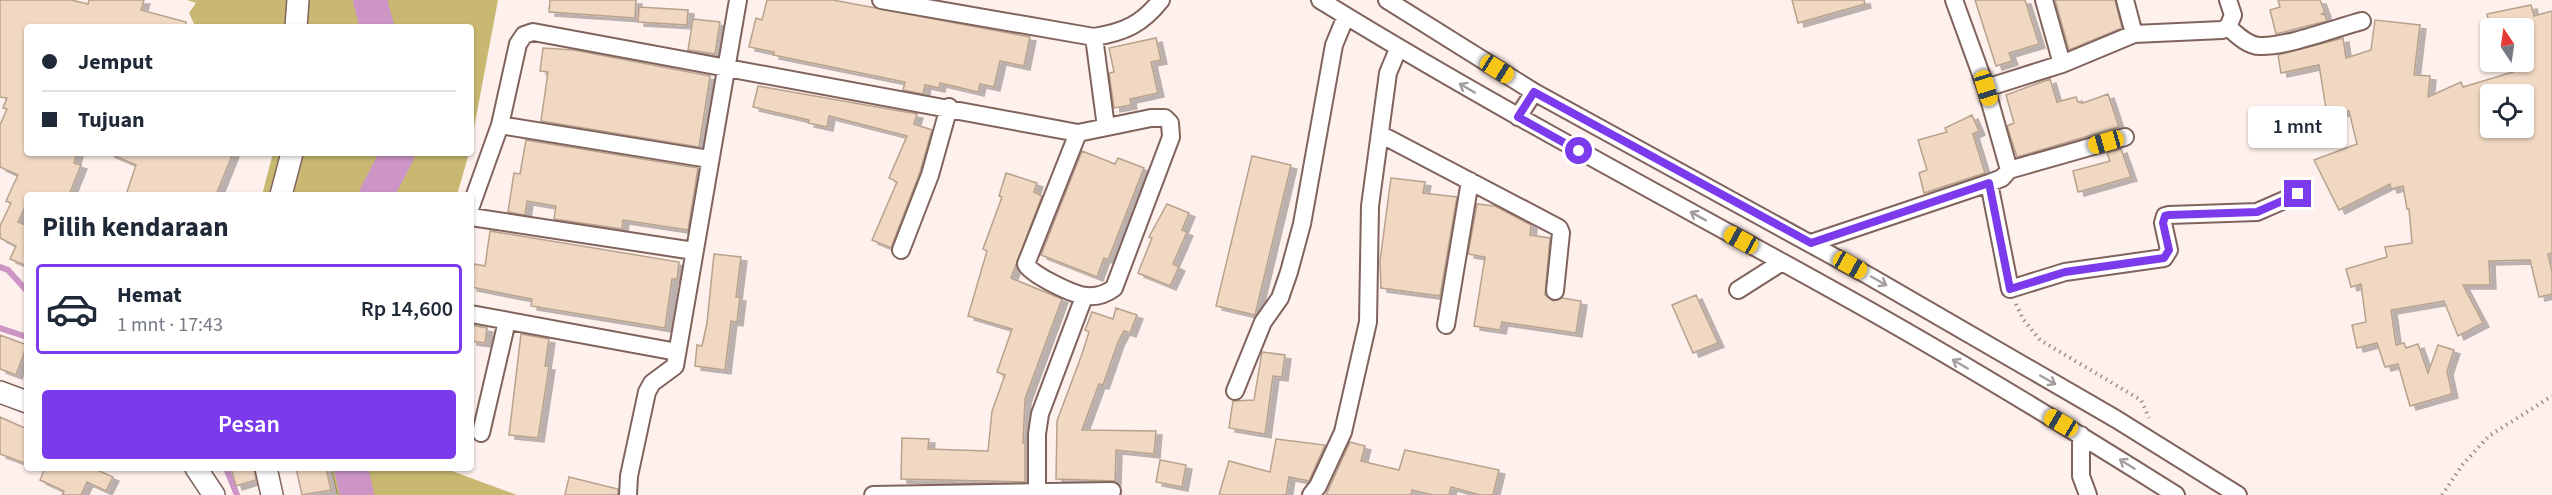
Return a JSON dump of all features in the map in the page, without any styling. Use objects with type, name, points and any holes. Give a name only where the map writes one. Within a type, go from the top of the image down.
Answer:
[{"type":"street","points":[[296,24],[298,0]]},
{"type":"street","points":[[628,495],[629,476],[646,392],[652,383],[675,366],[738,0]]},
{"type":"street","points":[[881,0],[1095,37],[1114,34],[1136,26],[1161,0]]},
{"type":"street","points":[[1320,0],[1398,49],[1782,262],[2081,435],[2176,495]]},
{"type":"street","points":[[1387,0],[1534,92],[1811,243],[2106,414],[2238,495]]},
{"type":"street","points":[[1954,0],[1986,88],[2009,170]]},
{"type":"street","points":[[2044,0],[2062,64]]},
{"type":"street","points":[[2125,0],[2134,34]]},
{"type":"street","points":[[1986,88],[2062,64],[2134,34],[2213,32],[2228,27],[2233,15],[2228,0]]},
{"type":"street","points":[[1235,392],[1263,322],[1282,294],[1289,272],[1302,224],[1334,45],[1346,16]]},
{"type":"street","points":[[2228,27],[2246,41],[2259,46],[2282,43],[2362,21]]},
{"type":"street","points":[[474,198],[500,125],[518,44],[529,32],[949,107],[1078,133],[1161,117],[1170,123],[1172,134],[1114,288],[1099,296],[1084,297],[1032,273],[1026,264],[1078,133]]},
{"type":"street","points":[[1095,37],[1106,128]]},
{"type":"street","points":[[1311,495],[1318,486],[1343,432],[1368,322],[1370,206],[1388,73],[1398,49]]},
{"type":"street","points":[[1518,117],[1534,92]]},
{"type":"street","points":[[901,250],[930,175],[949,107]]},
{"type":"street","points":[[500,125],[709,159]]},
{"type":"street","points":[[1380,134],[1559,228],[1561,234],[1555,291]]},
{"type":"street","points":[[1811,243],[1989,183],[2002,178],[2009,170],[2125,137]]},
{"type":"street","points":[[282,192],[291,156]]},
{"type":"street","points":[[1446,325],[1470,181]]},
{"type":"street","points":[[1989,183],[2010,289],[2065,272],[2164,258],[2169,250],[2163,223],[2165,216],[2257,212],[2298,194]]},
{"type":"street","points":[[474,217],[694,251]]},
{"type":"street","points":[[1738,290],[1782,262]]},
{"type":"street","points":[[1037,491],[1037,434],[1040,414],[1084,297]]},
{"type":"street","points":[[474,315],[677,352]]},
{"type":"street","points":[[481,433],[507,321]]},
{"type":"street","points":[[0,392],[24,401]]},
{"type":"street","points":[[2081,435],[2081,476],[2088,495]]},
{"type":"street","points":[[198,471],[214,495]]},
{"type":"street","points":[[267,471],[273,495]]},
{"type":"street","points":[[873,495],[1112,491]]},
{"type":"path","points":[[2010,289],[2022,319],[2040,340],[2141,400],[2150,419]]},
{"type":"path","points":[[2442,495],[2463,464],[2489,436],[2552,396]]},
{"type":"shaded area","points":[[187,0],[498,0],[474,128],[474,24],[194,24],[189,13],[196,3]]},
{"type":"shaded area","points":[[272,156],[468,156],[458,192],[263,192]]},
{"type":"shaded area","points":[[332,471],[452,471],[517,495],[337,495]]},
{"type":"building","points":[[0,0],[71,0],[88,4],[89,0],[144,0],[141,10],[186,22],[186,24],[24,24],[24,156],[76,156],[74,163],[81,165],[70,192],[24,192],[24,209],[18,222],[24,224],[24,265],[10,259],[16,246],[0,238],[0,226],[11,203],[6,201],[18,175],[0,167],[0,125],[7,109],[3,108],[7,98],[0,97]]},
{"type":"building","points":[[550,0],[636,0],[635,18],[549,12]]},
{"type":"building","points":[[767,0],[833,0],[1030,37],[1024,66],[1000,61],[994,87],[980,84],[978,92],[940,83],[939,88],[925,85],[923,94],[903,90],[905,82],[773,55],[774,52],[749,47],[756,18],[762,20]]},
{"type":"building","points":[[1792,0],[1864,0],[1865,4],[1798,23]]},
{"type":"building","points":[[1975,0],[2025,0],[2039,44],[2009,53],[2012,61],[1996,66]]},
{"type":"building","points":[[2055,0],[2115,0],[2122,28],[2069,50]]},
{"type":"building","points":[[2278,0],[2320,0],[2325,13],[2321,14],[2325,15],[2327,21],[2276,34],[2270,10],[2280,7]]},
{"type":"building","points":[[2531,5],[2534,16],[2552,11],[2552,253],[2548,254],[2552,272],[2552,294],[2539,297],[2530,260],[2489,261],[2490,285],[2463,285],[2483,323],[2458,336],[2444,301],[2391,310],[2396,345],[2404,343],[2406,348],[2418,344],[2428,373],[2438,345],[2454,350],[2447,371],[2452,394],[2410,406],[2398,364],[2385,367],[2377,343],[2357,348],[2352,325],[2366,322],[2361,284],[2351,287],[2346,269],[2387,257],[2385,247],[2412,243],[2409,209],[2407,209],[2403,186],[2391,189],[2390,184],[2339,210],[2314,160],[2357,144],[2349,111],[2327,115],[2319,65],[2281,73],[2278,55],[2343,38],[2346,58],[2371,50],[2375,20],[2420,25],[2414,75],[2430,76],[2428,97],[2461,82],[2463,87],[2513,72],[2534,72],[2534,18],[2488,18],[2487,14]]},
{"type":"building","points":[[639,7],[688,10],[687,25],[638,22]]},
{"type":"building","points":[[693,19],[720,22],[715,54],[688,50]]},
{"type":"building","points":[[1156,38],[1161,60],[1151,62],[1158,93],[1130,99],[1131,105],[1114,108],[1109,73],[1114,72],[1109,48]]},
{"type":"building","points":[[543,48],[574,50],[710,76],[699,147],[541,121],[548,72],[540,71]]},
{"type":"building","points":[[2050,79],[2057,102],[2076,97],[2078,102],[2083,103],[2108,94],[2119,127],[2017,157],[2007,126],[2014,123],[2006,95]]},
{"type":"building","points":[[758,86],[917,114],[914,124],[932,130],[920,172],[891,248],[872,240],[897,182],[889,178],[907,136],[829,116],[827,127],[808,123],[809,120],[753,107]]},
{"type":"building","points":[[1972,115],[1979,131],[1973,134],[1985,173],[1924,193],[1919,173],[1927,170],[1918,140],[1947,132],[1945,128]]},
{"type":"building","points":[[526,140],[698,168],[688,230],[623,220],[622,229],[554,219],[556,206],[527,201],[525,215],[508,212],[514,173],[520,174]]},
{"type":"building","points":[[2121,149],[2131,177],[2078,192],[2073,171],[2110,161],[2107,153]]},
{"type":"building","points":[[1082,151],[1115,164],[1118,158],[1144,168],[1108,260],[1104,258],[1097,277],[1041,255]]},
{"type":"building","points":[[115,156],[232,156],[217,192],[127,192],[136,165]]},
{"type":"building","points":[[1252,156],[1291,165],[1255,315],[1216,306]]},
{"type":"building","points":[[1006,173],[1037,183],[1034,192],[1042,196],[1011,278],[1062,299],[1025,399],[1023,443],[1025,443],[1025,482],[901,479],[902,438],[929,439],[928,449],[988,451],[992,411],[1005,375],[997,372],[1012,329],[968,316],[987,251],[983,249],[1002,197],[999,196]]},
{"type":"building","points":[[1391,178],[1425,182],[1423,193],[1457,197],[1440,296],[1381,288],[1380,261]]},
{"type":"building","points":[[1167,204],[1189,213],[1182,230],[1187,232],[1173,264],[1179,267],[1170,286],[1138,273],[1152,238],[1149,237]]},
{"type":"building","points":[[1477,204],[1495,206],[1531,225],[1530,235],[1550,238],[1545,295],[1553,301],[1562,298],[1581,301],[1576,333],[1502,322],[1500,330],[1474,326],[1485,257],[1468,254]]},
{"type":"building","points":[[490,231],[679,262],[677,279],[672,279],[665,328],[531,306],[532,299],[474,288],[474,264],[485,266]]},
{"type":"building","points":[[714,254],[741,257],[736,297],[740,297],[737,322],[731,321],[725,370],[695,366],[697,345],[702,346],[707,323]]},
{"type":"building","points":[[1696,295],[1718,343],[1693,353],[1672,305]]},
{"type":"building","points":[[1116,308],[1137,315],[1130,333],[1124,331],[1118,342],[1103,385],[1099,384],[1082,430],[1156,431],[1154,454],[1116,450],[1115,481],[1056,479],[1057,421],[1089,332],[1085,330],[1092,312],[1113,319]]},
{"type":"building","points":[[474,326],[487,328],[485,343],[474,341]]},
{"type":"building","points":[[521,334],[549,339],[545,366],[549,366],[538,438],[509,435]]},
{"type":"building","points":[[0,335],[24,344],[24,353],[16,375],[0,369]]},
{"type":"building","points":[[1262,352],[1285,355],[1282,377],[1273,376],[1265,434],[1229,428],[1233,401],[1254,400]]},
{"type":"building","points":[[0,417],[24,428],[24,463],[0,454]]},
{"type":"building","points":[[1276,439],[1325,445],[1309,481],[1289,477],[1286,495],[1219,495],[1229,461],[1270,472]]},
{"type":"building","points":[[1350,442],[1365,446],[1361,461],[1399,470],[1405,450],[1499,470],[1493,495],[1480,495],[1451,487],[1449,495],[1433,495],[1412,490],[1411,495],[1326,495]]},
{"type":"building","points":[[1160,460],[1186,465],[1182,487],[1156,482]]},
{"type":"building","points":[[44,471],[100,471],[113,477],[106,491],[87,482],[81,495],[62,495],[64,491],[40,480]]},
{"type":"building","points":[[232,471],[254,471],[256,480],[236,486]]},
{"type":"building","points":[[297,471],[327,471],[331,490],[302,495]]},
{"type":"building","points":[[569,477],[618,489],[618,495],[565,495]]},
{"type":"waterway","points":[[370,0],[376,24]]},
{"type":"waterway","points":[[378,192],[396,156]]},
{"type":"waterway","points":[[0,267],[8,270],[24,288]]},
{"type":"waterway","points":[[0,328],[24,336]]},
{"type":"waterway","points":[[227,471],[237,495]]},
{"type":"waterway","points":[[352,471],[357,495]]},
{"type":"route","points":[[1579,151],[1518,117],[1534,92],[1811,243],[1989,183],[1995,225],[2010,289],[2065,272],[2164,258],[2169,250],[2163,223],[2165,216],[2257,212],[2298,194]]}]
